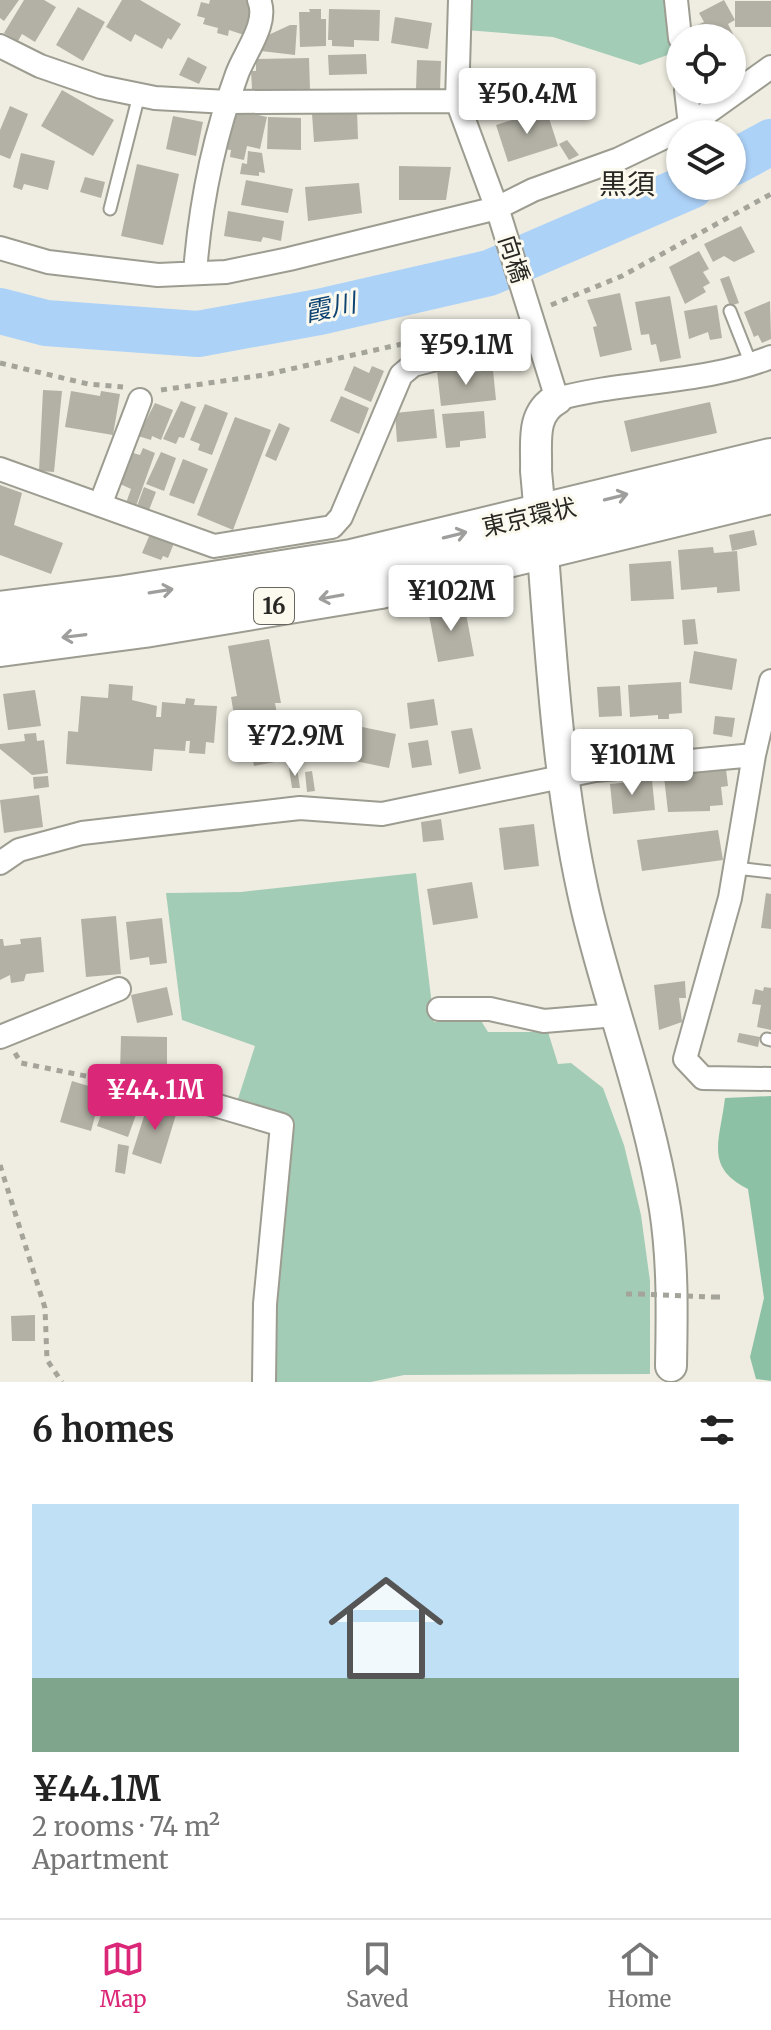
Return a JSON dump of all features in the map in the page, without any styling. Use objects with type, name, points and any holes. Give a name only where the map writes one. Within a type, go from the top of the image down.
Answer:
[{"type":"highway","name":"東京環状","points":[[0,646],[323,598],[492,563],[542,532],[771,459]]},
{"type":"highway","name":"東京環状","points":[[0,612],[542,532],[771,493]]},
{"type":"street","points":[[195,273],[199,226],[227,102],[245,51],[259,27],[263,10],[259,0]]},
{"type":"street","points":[[0,46],[40,66],[139,95],[227,102],[457,101],[460,0]]},
{"type":"street","points":[[676,0],[679,24]]},
{"type":"street","points":[[697,120],[771,67]]},
{"type":"street","name":"向橋","points":[[457,101],[535,305],[536,333],[557,399]]},
{"type":"street","points":[[0,248],[48,262],[102,271],[158,275],[226,272],[499,213],[533,190],[619,159],[666,136]]},
{"type":"street","points":[[0,469],[214,546],[332,527],[341,517],[401,375],[413,365],[536,333]]},
{"type":"street","points":[[671,1366],[672,1278],[665,1209],[650,1136],[587,909],[562,776],[542,532],[537,420],[544,406],[557,399],[592,390],[729,371],[761,361]]},
{"type":"street","points":[[100,505],[141,392]]},
{"type":"street","points":[[771,681],[736,868],[712,970],[685,1059],[703,1078],[771,1079]]},
{"type":"street","points":[[0,863],[19,850],[82,833],[300,808],[382,814],[562,776],[761,747]]},
{"type":"street","points":[[3,1036],[119,989]]},
{"type":"street","points":[[439,1009],[490,1009],[544,1021],[616,1015]]},
{"type":"street","points":[[181,1095],[282,1125],[265,1304],[264,1382]]},
{"type":"lane","points":[[110,209],[139,95]]},
{"type":"lane","points":[[730,311],[761,361]]},
{"type":"lane","points":[[736,868],[771,872]]},
{"type":"path","points":[[535,305],[622,276],[771,194]]},
{"type":"path","points":[[0,363],[88,384],[141,392],[264,375],[412,342]]},
{"type":"path","points":[[3,1036],[21,1063],[181,1095]]},
{"type":"path","points":[[0,1165],[45,1308],[47,1360],[62,1382]]},
{"type":"path","points":[[626,1294],[725,1297]]},
{"type":"green space","points":[[468,0],[668,0],[670,24],[666,24],[666,56],[640,65],[553,37],[466,30]]},
{"type":"green space","points":[[416,873],[434,1022],[480,1019],[488,1032],[548,1032],[558,1064],[571,1063],[603,1088],[624,1145],[641,1215],[650,1281],[650,1374],[404,1375],[371,1382],[268,1382],[288,1121],[236,1105],[255,1046],[182,1020],[166,893],[241,892]]},
{"type":"green space","points":[[771,1096],[771,1381],[756,1379],[750,1357],[764,1298],[748,1189],[725,1172],[720,1162],[718,1140],[725,1098]]},
{"type":"building","points":[[0,0],[19,0],[4,21],[0,18]]},
{"type":"building","points":[[24,0],[44,0],[56,7],[35,42],[22,34],[18,41],[4,33]]},
{"type":"building","points":[[122,0],[140,0],[181,24],[162,49],[135,34],[131,42],[106,27]]},
{"type":"building","points":[[210,0],[249,0],[247,5],[252,6],[244,35],[229,30],[228,36],[217,33],[218,28],[203,24],[205,18],[197,16],[201,2],[209,4]]},
{"type":"building","points":[[724,0],[735,20],[728,24],[700,24],[704,22],[699,13]]},
{"type":"building","points":[[735,1],[771,1],[771,27],[735,24]]},
{"type":"building","points":[[78,7],[105,22],[83,61],[56,45]]},
{"type":"building","points":[[309,9],[321,9],[321,19],[326,19],[326,46],[300,47],[299,12],[310,12]]},
{"type":"building","points":[[329,9],[380,10],[379,41],[354,40],[354,47],[332,46],[332,40],[328,40]]},
{"type":"building","points":[[395,17],[432,23],[428,49],[391,43]]},
{"type":"building","points":[[297,25],[295,55],[261,51],[264,37]]},
{"type":"building","points":[[366,54],[367,74],[329,75],[328,55]]},
{"type":"building","points":[[188,57],[207,67],[199,84],[179,75]]},
{"type":"building","points":[[309,58],[310,89],[252,89],[251,71],[256,71],[256,59]]},
{"type":"building","points":[[417,60],[441,61],[440,90],[416,89]]},
{"type":"building","points":[[62,90],[114,120],[93,156],[41,126]]},
{"type":"building","points":[[10,106],[28,114],[10,159],[0,155],[0,130]]},
{"type":"building","points":[[233,109],[267,117],[260,149],[247,146],[244,160],[230,157],[231,150],[224,149]]},
{"type":"building","points":[[546,109],[558,146],[508,162],[496,125]]},
{"type":"building","points":[[320,110],[357,110],[358,139],[314,142],[312,114],[320,114]]},
{"type":"building","points":[[173,116],[203,122],[196,156],[166,149]]},
{"type":"building","points":[[268,117],[301,118],[301,150],[267,149]]},
{"type":"building","points":[[567,140],[579,155],[569,160],[559,144]]},
{"type":"building","points":[[248,151],[262,153],[265,173],[259,172],[259,176],[240,174],[242,163],[247,164]]},
{"type":"building","points":[[21,153],[55,161],[48,190],[24,184],[22,190],[13,187]]},
{"type":"building","points":[[137,164],[179,174],[163,245],[121,236]]},
{"type":"building","points":[[399,166],[451,167],[446,200],[399,200]]},
{"type":"building","points":[[85,177],[105,182],[101,198],[80,192]]},
{"type":"building","points":[[246,180],[293,189],[288,213],[241,205]]},
{"type":"building","points":[[359,183],[362,213],[308,221],[305,187]]},
{"type":"building","points":[[228,211],[284,221],[281,241],[263,237],[261,242],[224,236]]},
{"type":"building","points":[[741,226],[755,252],[734,262],[724,256],[713,262],[704,244]]},
{"type":"building","points":[[699,251],[709,269],[703,272],[710,283],[703,287],[706,292],[685,304],[669,267]]},
{"type":"building","points":[[729,276],[739,303],[730,306],[720,279]]},
{"type":"building","points":[[620,293],[632,350],[600,357],[593,327],[597,326],[587,300]]},
{"type":"building","points":[[670,296],[681,358],[660,362],[656,344],[651,345],[649,334],[641,335],[635,302]]},
{"type":"building","points":[[770,301],[771,339],[762,343],[758,335],[754,337],[744,312]]},
{"type":"building","points":[[717,305],[722,338],[710,340],[708,332],[689,339],[684,311]]},
{"type":"building","points":[[354,366],[369,373],[372,366],[384,371],[371,402],[344,390]]},
{"type":"building","points":[[471,368],[472,372],[493,370],[496,400],[441,406],[437,371]]},
{"type":"building","points":[[43,390],[62,391],[54,472],[39,471]]},
{"type":"building","points":[[71,391],[100,396],[101,391],[120,394],[113,435],[65,427]]},
{"type":"building","points":[[341,396],[369,408],[359,434],[330,421]]},
{"type":"building","points":[[181,401],[196,407],[184,438],[179,437],[176,444],[163,439]]},
{"type":"building","points":[[710,402],[717,433],[631,452],[624,421]]},
{"type":"building","points":[[155,403],[173,410],[161,440],[138,436]]},
{"type":"building","points":[[205,404],[228,413],[212,455],[198,450],[200,444],[190,440]]},
{"type":"building","points":[[434,409],[437,438],[397,442],[395,413]]},
{"type":"building","points":[[484,411],[486,438],[460,441],[460,447],[446,448],[442,414]]},
{"type":"building","points":[[235,417],[271,430],[233,530],[197,515]]},
{"type":"building","points":[[279,423],[290,428],[276,461],[265,456]]},
{"type":"building","points":[[143,448],[155,453],[136,506],[126,503],[131,489],[118,483],[130,452],[140,455]]},
{"type":"building","points":[[161,452],[176,458],[164,491],[146,484]]},
{"type":"building","points":[[183,459],[208,469],[194,504],[169,495]]},
{"type":"building","points":[[0,485],[22,493],[14,525],[63,543],[51,574],[0,555]]},
{"type":"building","points":[[144,487],[156,492],[149,510],[137,506]]},
{"type":"building","points":[[754,530],[757,545],[732,551],[729,535]]},
{"type":"building","points":[[150,534],[174,543],[168,558],[163,556],[161,560],[142,553]]},
{"type":"building","points":[[713,547],[714,553],[737,551],[740,591],[717,593],[717,587],[681,590],[678,550]]},
{"type":"building","points":[[671,561],[674,599],[631,601],[629,564]]},
{"type":"building","points":[[464,603],[474,656],[438,662],[428,610]]},
{"type":"building","points":[[695,619],[698,644],[684,645],[682,620]]},
{"type":"building","points":[[269,639],[281,703],[275,703],[277,714],[235,722],[231,697],[237,696],[228,646]]},
{"type":"building","points":[[694,651],[737,659],[732,690],[689,683]]},
{"type":"building","points":[[681,682],[682,713],[669,714],[669,719],[658,719],[658,715],[630,717],[628,685]]},
{"type":"building","points":[[109,684],[133,686],[132,700],[157,706],[156,717],[161,717],[162,702],[185,704],[186,698],[195,699],[194,705],[217,706],[214,743],[206,742],[205,754],[189,753],[190,741],[186,741],[185,751],[154,749],[152,771],[66,764],[68,731],[78,732],[81,696],[108,698]]},
{"type":"building","points":[[620,686],[622,716],[599,717],[597,687]]},
{"type":"building","points":[[35,690],[41,726],[8,730],[3,694]]},
{"type":"building","points":[[434,699],[438,725],[410,729],[407,703]]},
{"type":"building","points":[[715,716],[735,718],[732,737],[713,734]]},
{"type":"building","points":[[338,722],[396,734],[389,768],[331,756]]},
{"type":"building","points":[[289,727],[295,758],[254,766],[248,735]]},
{"type":"building","points":[[472,728],[481,769],[459,774],[451,731]]},
{"type":"building","points":[[36,733],[37,741],[44,740],[48,773],[32,775],[0,749],[0,744],[25,741],[24,734]]},
{"type":"building","points":[[428,740],[432,765],[412,768],[408,743]]},
{"type":"building","points":[[297,767],[300,788],[292,788],[289,768]]},
{"type":"building","points":[[726,769],[728,786],[721,787],[723,805],[710,806],[710,811],[668,812],[664,777]]},
{"type":"building","points":[[312,771],[315,791],[307,792],[305,772]]},
{"type":"building","points":[[48,776],[49,787],[34,789],[33,777]]},
{"type":"building","points":[[652,780],[655,810],[613,814],[610,784]]},
{"type":"building","points":[[39,795],[43,827],[4,833],[0,800]]},
{"type":"building","points":[[441,819],[444,840],[423,842],[421,822]]},
{"type":"building","points":[[534,824],[539,866],[504,870],[499,828]]},
{"type":"building","points":[[718,830],[723,860],[642,871],[637,840]]},
{"type":"building","points":[[472,882],[478,918],[433,925],[427,889]]},
{"type":"building","points":[[766,893],[771,894],[771,929],[761,928]]},
{"type":"building","points":[[116,916],[121,974],[86,977],[81,919]]},
{"type":"building","points":[[162,918],[167,963],[150,965],[149,957],[130,960],[126,922]]},
{"type":"building","points":[[41,937],[44,972],[26,974],[24,981],[11,983],[10,975],[0,980],[0,939],[3,939],[4,946],[21,944],[20,939]]},
{"type":"building","points":[[685,981],[686,998],[679,998],[682,1022],[659,1030],[654,985]]},
{"type":"building","points":[[167,987],[173,1015],[137,1023],[131,995]]},
{"type":"building","points":[[764,987],[771,988],[771,1030],[757,1027],[761,1005],[752,1004],[755,989],[763,991]]},
{"type":"building","points":[[739,1033],[760,1037],[758,1047],[737,1042]]},
{"type":"building","points":[[121,1036],[167,1037],[167,1066],[149,1066],[149,1073],[120,1072]]},
{"type":"building","points":[[72,1081],[102,1090],[91,1131],[60,1122]]},
{"type":"building","points":[[110,1090],[141,1101],[128,1137],[97,1126]]},
{"type":"building","points":[[155,1100],[178,1108],[161,1164],[132,1154],[147,1107],[153,1108]]},
{"type":"building","points":[[118,1144],[129,1146],[125,1174],[115,1172]]},
{"type":"building","points":[[35,1315],[35,1341],[12,1341],[11,1316]]},
{"type":"waterway","name":"霞川","points":[[746,155],[771,142]]},
{"type":"waterway","name":"霞川","points":[[0,311],[46,323],[198,334],[319,312],[489,273],[666,197]]},
{"type":"district","name":"黒須","points":[[627,184]]}]
